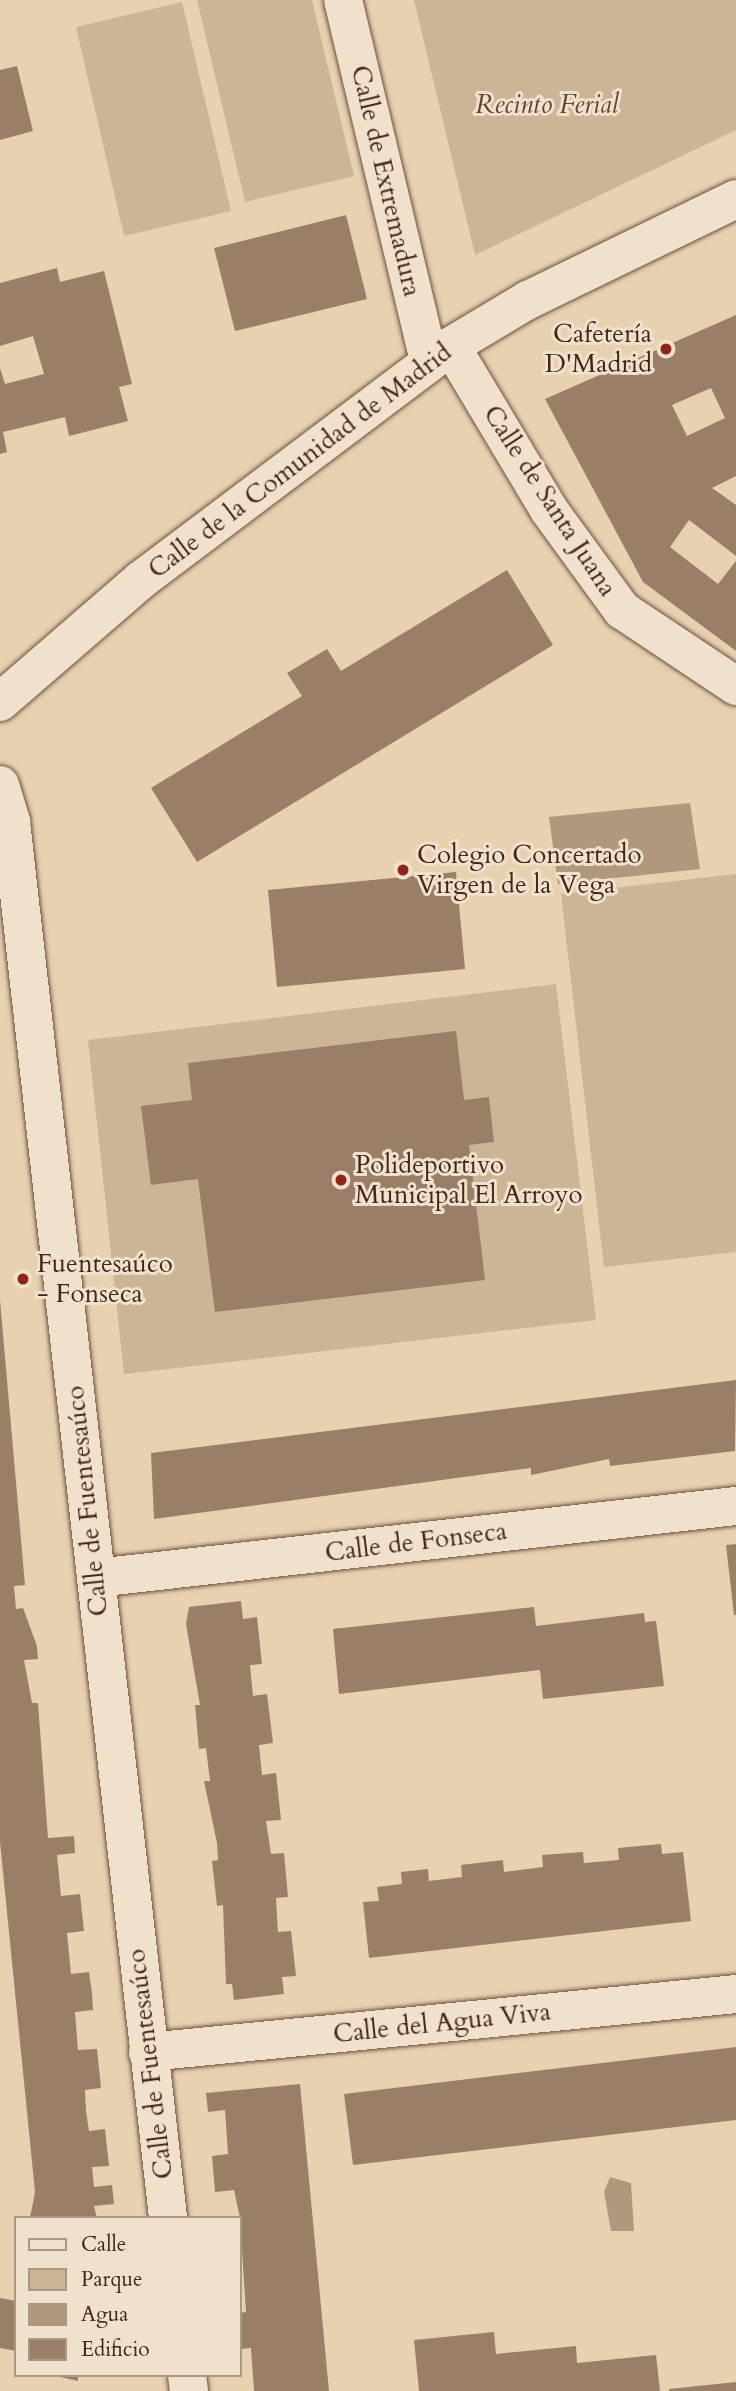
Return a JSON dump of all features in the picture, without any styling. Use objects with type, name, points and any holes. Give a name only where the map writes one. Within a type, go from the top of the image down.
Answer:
[{"type":"street","name":"Calle de Extremadura","points":[[343,0],[440,354]]},
{"type":"street","name":"Calle de la Comunidad de Madrid","points":[[0,702],[141,580],[440,354],[528,300],[736,199]]},
{"type":"street","name":"Calle de Santa Juana","points":[[440,354],[622,610],[736,686]]},
{"type":"street","name":"Calle de Fuentesaúco","points":[[0,785],[11,822],[168,2216]]},
{"type":"street","name":"Calle de Fonseca","points":[[96,1578],[736,1506]]},
{"type":"street","name":"Calle del Agua Viva","points":[[148,2052],[736,1994]]},
{"type":"green space","points":[[197,0],[312,0],[354,176],[245,202]]},
{"type":"green space","name":"Recinto Ferial","points":[[414,0],[736,0],[736,130],[475,255]]},
{"type":"green space","points":[[182,2],[231,211],[124,236],[76,27]]},
{"type":"green space","points":[[736,874],[736,1252],[604,1267],[561,894]]},
{"type":"green space","name":"Polideportivo Municipal El Arroyo","points":[[556,984],[596,1320],[124,1374],[88,1040]]},
{"type":"water","points":[[690,803],[700,869],[558,884],[549,817]]},
{"type":"water","points":[[610,2177],[631,2183],[634,2231],[611,2231],[604,2192]]},
{"type":"building","points":[[17,66],[33,131],[0,140],[0,70]]},
{"type":"building","points":[[346,215],[367,299],[235,331],[214,248]]},
{"type":"building","points":[[57,268],[60,282],[104,271],[132,384],[119,387],[128,421],[69,436],[65,417],[3,432],[7,452],[0,454],[0,368],[5,384],[44,374],[33,336],[0,346],[0,283]]},
{"type":"building","points":[[736,315],[736,476],[712,488],[736,505],[736,556],[689,520],[670,547],[718,584],[736,561],[736,651],[643,582],[545,399]],"holes":[[[711,388],[725,418],[687,436],[672,405]]]},
{"type":"building","points":[[507,570],[553,645],[197,862],[151,788],[302,696],[287,673],[327,649],[341,671]]},
{"type":"building","points":[[456,872],[465,969],[277,987],[268,890]]},
{"type":"building","points":[[456,1031],[464,1100],[489,1097],[494,1142],[469,1145],[485,1280],[215,1312],[198,1179],[151,1185],[141,1106],[192,1100],[188,1063]]},
{"type":"building","points":[[0,1300],[25,1585],[14,1586],[16,1609],[23,1608],[37,1646],[38,1659],[24,1660],[32,1703],[38,1703],[48,1838],[74,1836],[75,1853],[57,1855],[61,1896],[80,1894],[84,1931],[67,1933],[71,1974],[89,1972],[92,1993],[93,2010],[75,2012],[78,2050],[97,2049],[101,2088],[85,2090],[86,2111],[89,2131],[105,2129],[109,2166],[92,2167],[94,2187],[112,2185],[114,2204],[94,2206],[96,2216],[30,2216],[35,2192],[0,1842]]},
{"type":"building","points":[[736,1380],[735,1451],[610,1466],[609,1459],[531,1475],[531,1468],[154,1519],[151,1453]]},
{"type":"building","points":[[736,1544],[736,1615],[734,1615],[726,1545]]},
{"type":"building","points":[[241,1601],[243,1619],[257,1617],[262,1664],[250,1665],[253,1696],[267,1694],[273,1743],[259,1745],[262,1775],[276,1773],[281,1820],[266,1821],[271,1854],[284,1853],[288,1897],[276,1898],[278,1932],[291,1931],[296,1976],[282,1977],[284,1994],[234,2000],[232,1984],[226,1984],[223,1905],[217,1906],[212,1861],[218,1860],[217,1843],[204,1781],[210,1781],[206,1748],[199,1749],[195,1705],[200,1705],[186,1624],[189,1607]]},
{"type":"building","points":[[534,1607],[536,1626],[644,1613],[645,1622],[656,1621],[664,1686],[543,1699],[540,1670],[339,1694],[333,1629]]},
{"type":"building","points":[[661,1844],[662,1854],[683,1852],[691,1921],[369,1958],[363,1902],[379,1901],[377,1887],[402,1884],[401,1872],[428,1869],[429,1881],[462,1877],[461,1865],[503,1860],[504,1872],[543,1867],[542,1855],[583,1852],[584,1863],[619,1860],[618,1848]]},
{"type":"building","points":[[736,2047],[736,2120],[353,2165],[344,2094]]},
{"type":"building","points":[[300,2084],[329,2391],[254,2391],[251,2348],[242,2349],[242,2313],[246,2312],[242,2216],[240,2216],[234,2190],[215,2192],[212,2156],[228,2154],[225,2110],[208,2112],[206,2093]]},
{"type":"building","points":[[0,2298],[14,2301],[14,2351],[0,2348]]},
{"type":"building","points":[[494,2332],[496,2354],[576,2346],[577,2363],[656,2355],[660,2391],[419,2391],[414,2340]]},
{"type":"building","points":[[60,2377],[78,2377],[78,2381]]},
{"type":"building","points":[[736,2382],[736,2391],[669,2391],[669,2389]]},
{"type":"place","name":"Cafetería D'Madrid","points":[[666,349]]},
{"type":"place","name":"Colegio Concertado Virgen de la Vega","points":[[403,870]]},
{"type":"place","name":"Polideportivo Municipal El Arroyo","points":[[341,1180]]},
{"type":"place","name":"Fuentesaúco - Fonseca","points":[[23,1279]]}]
